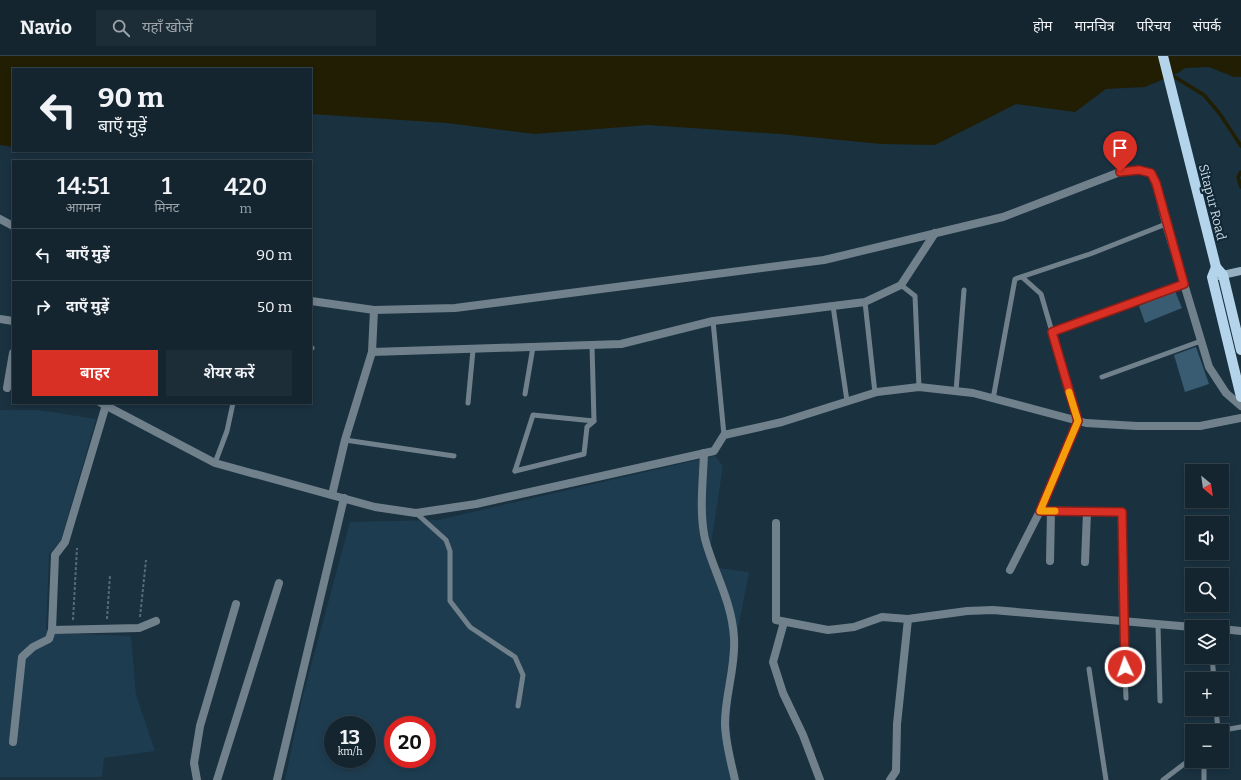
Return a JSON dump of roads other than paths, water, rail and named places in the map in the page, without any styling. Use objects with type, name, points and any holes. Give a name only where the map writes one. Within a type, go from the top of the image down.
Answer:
[{"type":"main road","name":"Sitapur Road","points":[[1163,56],[1241,350]]},
{"type":"main road","points":[[1239,273],[1219,271],[1212,277],[1241,397]]},
{"type":"street","points":[[312,301],[374,310],[455,308],[824,260],[1003,216],[1120,172],[1139,170],[1151,173],[1156,183],[1166,224],[1209,366],[1226,393],[1241,406]]},
{"type":"street","points":[[0,219],[12,225]]},
{"type":"street","points":[[372,352],[473,350],[621,344],[713,321],[865,302],[901,285],[935,233]]},
{"type":"street","points":[[332,495],[345,440],[372,352],[374,310]]},
{"type":"street","points":[[0,319],[12,321]]},
{"type":"street","points":[[7,388],[12,359]]},
{"type":"street","points":[[13,742],[22,657],[33,647],[49,639],[52,630],[55,555],[65,542],[103,404],[215,463],[375,507],[416,514],[476,504],[714,451],[724,435],[782,422],[874,393],[919,387],[956,391],[993,398],[1078,421],[1137,426],[1200,426],[1241,418]]},
{"type":"street","points":[[1010,570],[1040,511],[1078,421]]},
{"type":"street","points":[[704,453],[702,506],[705,536],[711,561],[724,588],[730,609],[734,639],[725,724],[735,780]]},
{"type":"street","points":[[277,780],[344,498]]},
{"type":"street","points":[[1040,511],[1122,512],[1123,622]]},
{"type":"street","points":[[1050,511],[1050,561]]},
{"type":"street","points":[[1085,562],[1087,512]]},
{"type":"street","points":[[776,523],[776,620],[828,630],[854,626],[882,617],[908,620],[967,611],[994,610],[1185,627]]},
{"type":"street","points":[[216,780],[279,583]]},
{"type":"street","points":[[197,780],[194,763],[200,726],[236,604]]},
{"type":"street","points":[[890,780],[896,771],[897,724],[908,620]]},
{"type":"street","points":[[52,630],[139,628],[156,621]]},
{"type":"street","points":[[784,622],[773,662],[783,693],[803,735],[820,780]]},
{"type":"street","points":[[1229,630],[1241,631]]},
{"type":"lane","points":[[993,398],[1015,279],[1090,254],[1166,224]]},
{"type":"lane","points":[[1022,277],[1040,294],[1078,421]]},
{"type":"lane","points":[[1052,332],[1184,284]]},
{"type":"lane","points":[[901,285],[914,296],[919,387]]},
{"type":"lane","points":[[956,391],[964,290]]},
{"type":"lane","points":[[865,302],[874,393]]},
{"type":"lane","points":[[833,306],[847,401]]},
{"type":"lane","points":[[713,321],[724,435]]},
{"type":"lane","points":[[1102,377],[1201,341]]},
{"type":"lane","points":[[592,345],[594,421]]},
{"type":"lane","points":[[525,394],[533,347]]},
{"type":"lane","points":[[468,403],[473,350]]},
{"type":"lane","points":[[215,463],[227,431],[233,404]]},
{"type":"lane","points":[[533,415],[594,421],[587,427],[584,454],[515,471],[533,415]]},
{"type":"lane","points":[[345,440],[454,456]]},
{"type":"lane","points":[[416,514],[446,540],[450,552],[450,601],[470,627],[515,657],[523,675],[518,706]]},
{"type":"lane","points":[[1123,622],[1126,698]]},
{"type":"lane","points":[[1158,625],[1160,701]]},
{"type":"lane","points":[[1089,669],[1106,780]]},
{"type":"lane","points":[[1229,729],[1241,727]]},
{"type":"lane","points":[[1163,780],[1185,763]]},
{"type":"lane","points":[[1204,768],[1204,780]]},
{"type":"waterway","points":[[1170,74],[1204,95],[1220,114],[1241,146]]},
{"type":"waterway","points":[[1241,172],[1238,177],[1241,187]]}]
